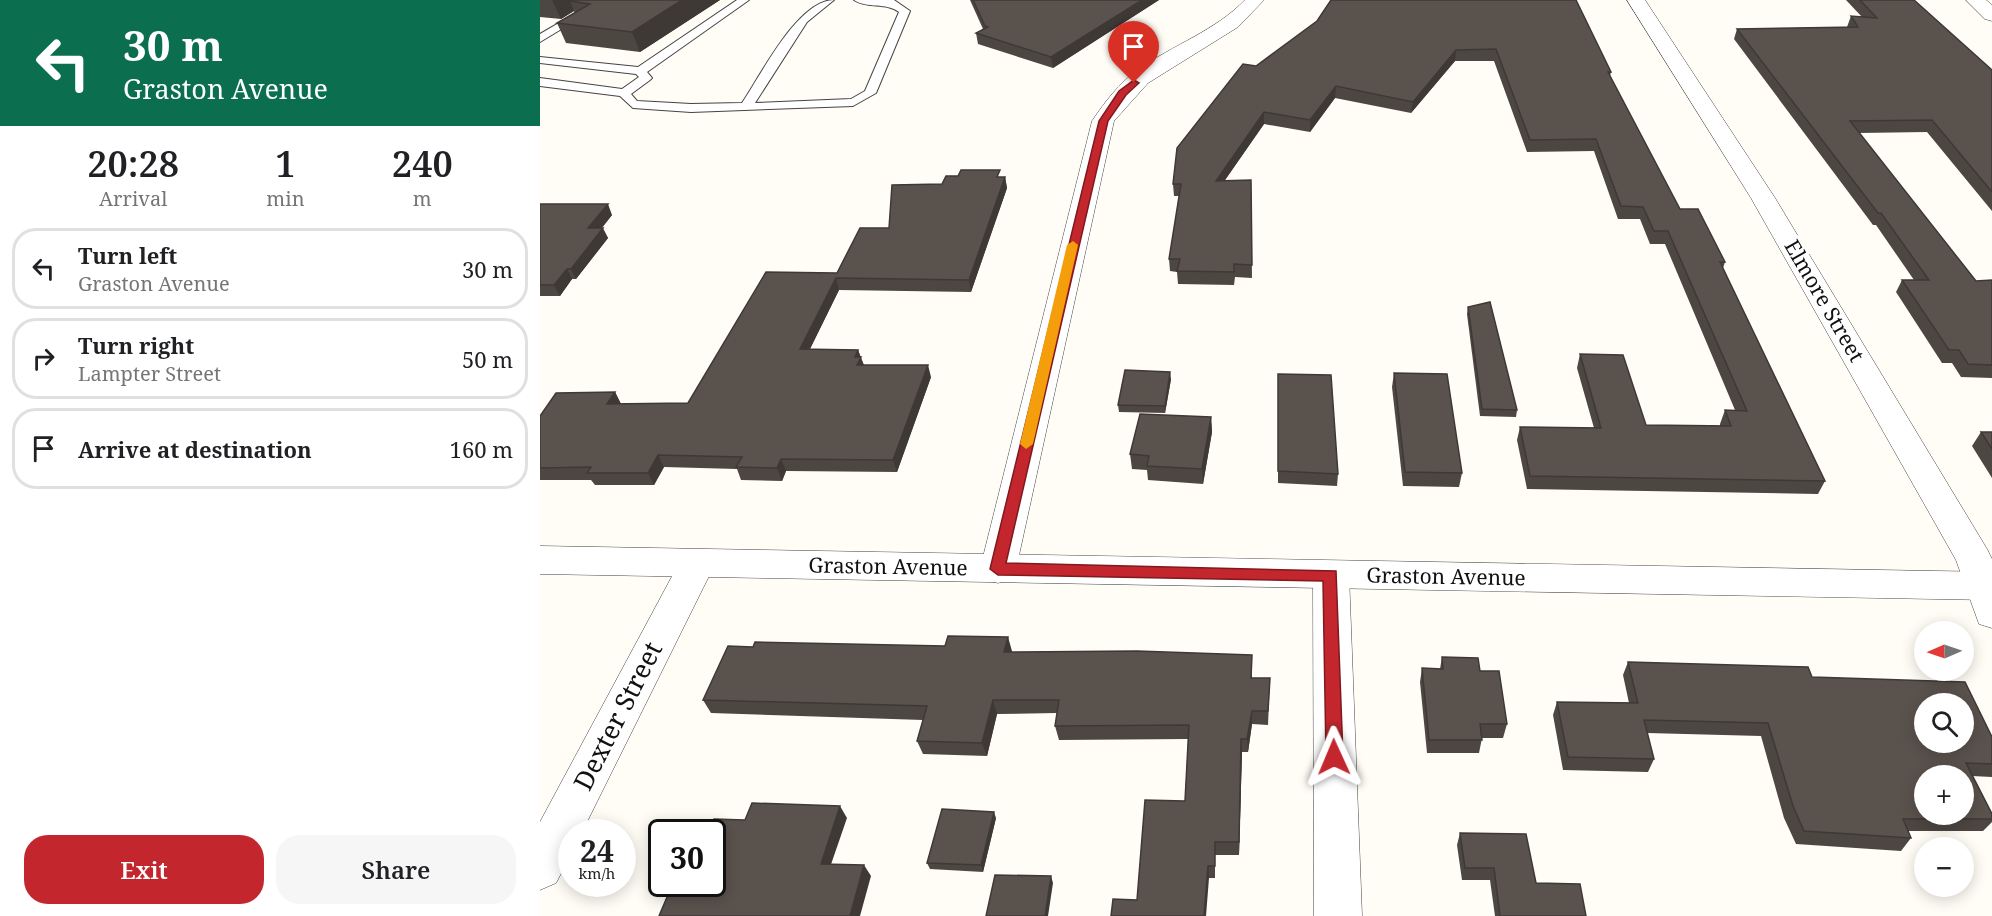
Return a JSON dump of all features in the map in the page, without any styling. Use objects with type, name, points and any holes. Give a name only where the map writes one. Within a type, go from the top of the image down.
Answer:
[{"type":"street","points":[[998,569],[1103,121],[1123,93],[1146,73],[1229,25],[1255,0]]},
{"type":"street","name":"Elmore Street","points":[[1636,0],[1763,198],[1974,559],[1988,595]]},
{"type":"street","points":[[1974,0],[1992,15]]},
{"type":"street","name":"Graston Avenue","points":[[540,560],[1930,587],[1988,595]]},
{"type":"street","name":"Dexter Street","points":[[540,868],[697,564]]},
{"type":"street","points":[[1330,575],[1338,916]]},
{"type":"lane","points":[[540,39],[593,7],[594,1],[584,0]]},
{"type":"lane","points":[[540,60],[640,70],[744,0]]},
{"type":"lane","points":[[746,107],[803,20],[829,0]]},
{"type":"lane","points":[[624,93],[633,104],[690,108],[853,102],[870,93],[905,12],[894,3],[858,0]]},
{"type":"lane","points":[[540,82],[624,93],[646,78],[640,70]]},
{"type":"building","points":[[682,0],[632,32],[557,23],[590,4],[570,1]]},
{"type":"building","points":[[973,0],[1142,0],[1051,57],[976,33],[988,27],[985,26]]},
{"type":"building","points":[[1331,0],[1576,0],[1611,72],[1608,72],[1680,209],[1698,209],[1725,262],[1720,262],[1825,481],[1530,476],[1520,427],[1601,428],[1580,354],[1623,355],[1646,425],[1731,426],[1725,410],[1747,411],[1668,231],[1654,231],[1643,207],[1621,206],[1596,139],[1530,140],[1496,49],[1456,50],[1413,102],[1336,86],[1310,120],[1264,112],[1216,181],[1251,180],[1252,265],[1234,264],[1234,272],[1177,271],[1180,259],[1169,259],[1181,184],[1173,184],[1177,148],[1243,64],[1256,66],[1317,21]]},
{"type":"building","points":[[1860,0],[1914,0],[1992,70],[1992,192],[1932,120],[1850,121],[1976,281],[1992,280],[1992,365],[1968,364],[1959,350],[1949,350],[1902,280],[1929,280],[1881,213],[1878,213],[1737,29],[1858,27],[1851,16],[1877,18]]},
{"type":"building","points":[[961,170],[1000,170],[997,177],[1005,177],[969,280],[836,278],[800,349],[858,350],[855,357],[861,357],[857,365],[928,365],[893,460],[781,459],[777,468],[736,467],[742,457],[658,455],[648,473],[587,473],[591,467],[540,468],[540,416],[556,393],[615,392],[607,404],[688,403],[766,272],[837,273],[860,228],[889,228],[892,185],[942,184],[946,176],[958,176]]},
{"type":"building","points":[[540,204],[608,204],[588,228],[603,228],[571,269],[567,269],[554,285],[540,285]]},
{"type":"building","points":[[1490,302],[1517,410],[1482,409],[1468,307]]},
{"type":"building","points":[[1125,370],[1170,372],[1165,406],[1118,405]]},
{"type":"building","points":[[1394,373],[1447,374],[1462,473],[1405,472]]},
{"type":"building","points":[[1278,374],[1331,375],[1338,474],[1278,471]]},
{"type":"building","points":[[1140,414],[1211,417],[1202,469],[1147,466],[1149,456],[1130,454]]},
{"type":"building","points":[[1981,432],[1992,432],[1992,449]]},
{"type":"building","points":[[948,636],[1008,637],[1004,652],[1137,651],[1252,655],[1251,678],[1270,678],[1268,711],[1252,711],[1247,739],[1241,739],[1239,842],[1215,842],[1215,866],[1208,866],[1204,916],[1111,916],[1113,899],[1137,900],[1145,800],[1185,801],[1189,725],[1055,726],[1059,700],[993,700],[982,743],[917,741],[927,706],[703,700],[728,646],[753,647],[755,642],[945,646]]},
{"type":"building","points":[[1442,657],[1478,658],[1480,671],[1499,671],[1507,724],[1480,724],[1482,740],[1429,740],[1422,668],[1443,669]]},
{"type":"building","points":[[1628,662],[1808,667],[1812,677],[1965,682],[1970,693],[1914,693],[1914,753],[1974,753],[1974,700],[1992,737],[1992,764],[1914,765],[1914,819],[1903,819],[1911,838],[1804,831],[1793,806],[1768,723],[1644,720],[1654,759],[1568,757],[1557,702],[1638,703]]},
{"type":"building","points":[[1974,779],[1992,814],[1992,819],[1974,819]]},
{"type":"building","points":[[752,803],[840,806],[821,864],[864,865],[850,916],[659,916],[667,897],[726,897],[726,819],[745,820]]},
{"type":"building","points":[[942,809],[994,812],[981,865],[927,863]]},
{"type":"building","points":[[1460,833],[1526,834],[1536,883],[1580,884],[1586,916],[1500,916],[1494,868],[1465,868]]},
{"type":"building","points":[[995,875],[1051,876],[1045,916],[986,916]]},
{"type":"slow traffic","points":[[1026,444],[1073,245]]},
{"type":"route","points":[[1134,83],[1123,93],[1103,121],[998,569],[1330,575],[1334,757]]}]
